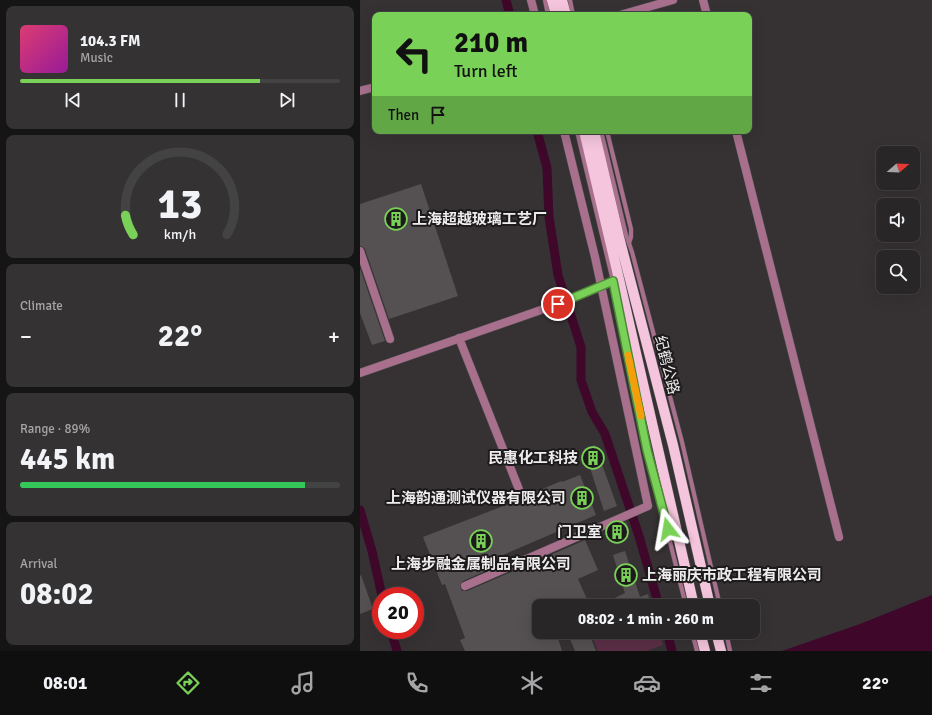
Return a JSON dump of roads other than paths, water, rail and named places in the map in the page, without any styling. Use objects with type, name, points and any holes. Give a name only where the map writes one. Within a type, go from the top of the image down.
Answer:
[{"type":"main road","points":[[552,0],[555,12]]},
{"type":"main road","points":[[562,0],[565,12]]},
{"type":"main road","name":"纪鹤公路","points":[[585,134],[677,443],[709,599]]},
{"type":"main road","name":"纪鹤公路","points":[[595,134],[615,238],[616,280],[658,448],[692,599]]},
{"type":"main road","points":[[702,639],[705,651]]},
{"type":"main road","points":[[718,639],[721,651]]},
{"type":"street","points":[[531,0],[534,12]]},
{"type":"street","points":[[630,12],[672,0]]},
{"type":"street","points":[[703,0],[705,12]]},
{"type":"street","points":[[360,91],[372,87]]},
{"type":"street","points":[[465,586],[648,506],[601,285],[565,134]]},
{"type":"street","points":[[737,134],[839,537]]},
{"type":"street","points":[[360,252],[390,339]]},
{"type":"street","points":[[360,373],[558,304],[616,280]]},
{"type":"street","points":[[459,338],[520,492]]},
{"type":"lane","points":[[545,0],[547,12]]},
{"type":"lane","points":[[570,0],[572,12]]},
{"type":"lane","points":[[578,134],[615,238],[629,244]]},
{"type":"lane","points":[[601,134],[615,238]]},
{"type":"lane","points":[[608,134],[631,229],[629,244],[677,443],[718,599]]},
{"type":"lane","points":[[616,280],[647,450],[684,599]]},
{"type":"lane","points":[[694,639],[697,651]]},
{"type":"lane","points":[[727,639],[730,651]]},
{"type":"waterway","points":[[506,0],[509,12]]},
{"type":"waterway","points":[[538,134],[547,168],[549,217],[558,275],[581,347],[581,380],[592,412],[605,434],[639,536],[657,599]]},
{"type":"waterway","points":[[360,510],[372,551],[380,587]]},
{"type":"waterway","points":[[394,639],[397,651]]},
{"type":"waterway","points":[[669,639],[672,651]]},
{"type":"place","name":"上海超越玻璃工艺厂","points":[[396,219]]},
{"type":"place","name":"民惠化工科技","points":[[593,458]]},
{"type":"place","name":"上海韵通测试仪器有限公司","points":[[582,498]]},
{"type":"place","name":"门卫室","points":[[617,532]]},
{"type":"place","name":"上海步融金属制品有限公司","points":[[481,541]]},
{"type":"place","name":"上海丽庆市政工程有限公司","points":[[626,575]]}]
